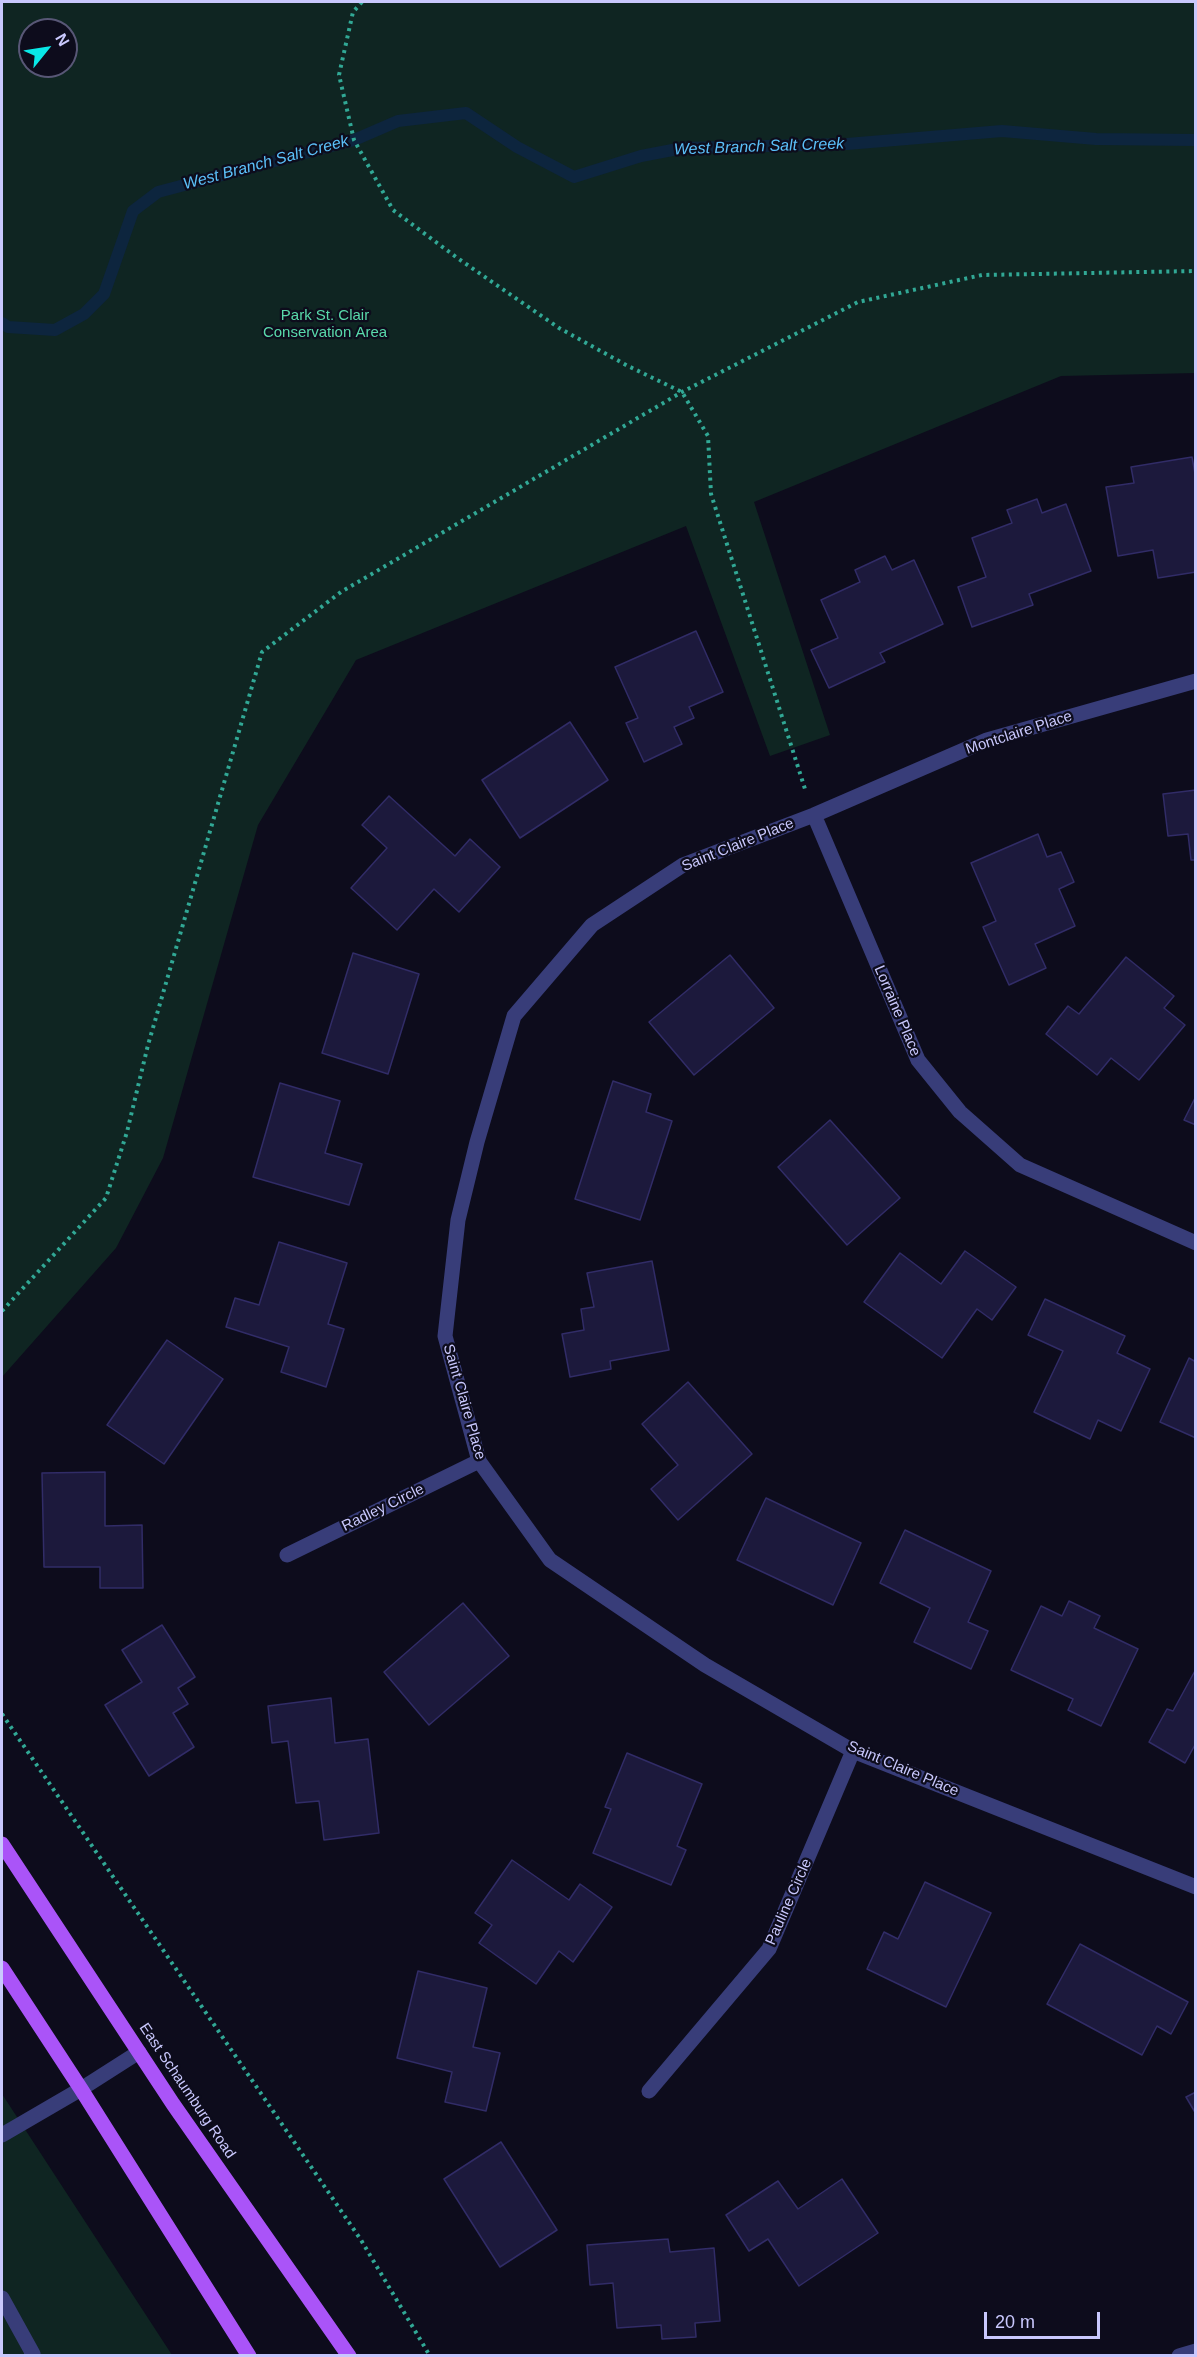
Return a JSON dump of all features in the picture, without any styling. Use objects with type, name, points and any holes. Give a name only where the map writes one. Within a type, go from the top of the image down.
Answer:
[{"type":"main road","name":"East Schaumburg Road","points":[[2,1844],[139,2052],[349,2355]]},
{"type":"main road","points":[[2,1968],[249,2355]]},
{"type":"street","name":"Montclaire Place","points":[[814,815],[987,740],[1196,681]]},
{"type":"street","name":"Lorraine Place","points":[[814,815],[918,1060],[960,1112],[1020,1165],[1196,1243]]},
{"type":"street","name":"Saint Claire Place","points":[[814,815],[682,865],[592,925],[514,1016],[477,1142],[458,1220],[445,1336],[479,1461],[550,1560],[705,1665],[853,1751],[1196,1887]]},
{"type":"street","name":"Radley Circle","points":[[287,1555],[479,1461]]},
{"type":"street","name":"Pauline Circle","points":[[649,2091],[770,1949],[853,1751]]},
{"type":"street","points":[[2,2134],[81,2090],[139,2052]]},
{"type":"street","points":[[2,2298],[33,2355]]},
{"type":"street","points":[[1179,2355],[1196,2351]]},
{"type":"path","points":[[362,2],[353,12],[339,75],[354,140],[393,210],[456,257],[560,328],[628,366],[682,392],[708,436],[711,494],[814,815]]},
{"type":"path","points":[[2,1311],[106,1198],[127,1132],[148,1046],[262,652],[341,592],[682,392],[858,302],[982,275],[1196,271]]},
{"type":"path","points":[[2,1714],[361,2240],[430,2355]]},
{"type":"green space","name":"Park St. Clair Conservation Area","points":[[2,2],[1195,2],[1196,373],[1061,376],[754,502],[830,735],[770,756],[686,526],[356,660],[258,825],[163,1158],[116,1248],[2,1377]]},
{"type":"green space","points":[[2,2094],[172,2355],[2,2355]]},
{"type":"building","points":[[1192,457],[1196,479],[1196,572],[1158,578],[1153,550],[1118,556],[1106,487],[1134,483],[1131,467]]},
{"type":"building","points":[[1037,499],[1042,513],[1066,504],[1091,571],[1029,594],[1033,605],[972,627],[958,587],[986,577],[972,538],[1012,523],[1007,510]]},
{"type":"building","points":[[885,556],[892,570],[914,560],[943,624],[880,653],[885,662],[829,688],[811,650],[838,638],[821,600],[860,582],[855,570]]},
{"type":"building","points":[[696,631],[723,692],[689,707],[694,718],[674,727],[682,744],[644,762],[626,723],[638,718],[615,667]]},
{"type":"building","points":[[570,722],[608,780],[520,838],[482,780]]},
{"type":"building","points":[[1196,790],[1196,860],[1191,860],[1188,834],[1168,836],[1163,794]]},
{"type":"building","points":[[389,796],[455,856],[470,839],[500,867],[459,912],[434,889],[397,930],[351,888],[387,848],[362,825]]},
{"type":"building","points":[[1038,834],[1047,857],[1061,852],[1074,882],[1059,889],[1075,926],[1035,944],[1046,968],[1009,985],[983,927],[996,921],[971,863]]},
{"type":"building","points":[[353,953],[419,974],[388,1074],[322,1053]]},
{"type":"building","points":[[730,955],[774,1008],[694,1075],[649,1022]]},
{"type":"building","points":[[1126,957],[1174,996],[1164,1008],[1185,1025],[1139,1080],[1111,1058],[1097,1075],[1046,1034],[1068,1006],[1079,1014]]},
{"type":"building","points":[[613,1081],[651,1094],[646,1112],[672,1121],[640,1220],[575,1199]]},
{"type":"building","points":[[280,1083],[340,1101],[325,1153],[362,1164],[349,1205],[253,1177]]},
{"type":"building","points":[[1196,1096],[1196,1125],[1184,1120]]},
{"type":"building","points":[[830,1120],[900,1198],[847,1245],[778,1167]]},
{"type":"building","points":[[279,1242],[347,1263],[328,1324],[344,1329],[326,1387],[281,1372],[289,1347],[226,1327],[235,1298],[259,1305]]},
{"type":"building","points":[[965,1251],[1016,1287],[992,1320],[977,1309],[942,1358],[864,1302],[900,1253],[941,1284]]},
{"type":"building","points":[[652,1261],[669,1350],[610,1361],[611,1369],[570,1377],[562,1334],[584,1330],[581,1309],[594,1307],[587,1273]]},
{"type":"building","points":[[1045,1299],[1125,1336],[1117,1353],[1150,1369],[1121,1431],[1098,1420],[1090,1439],[1034,1412],[1063,1351],[1028,1335]]},
{"type":"building","points":[[167,1340],[223,1379],[164,1464],[107,1425]]},
{"type":"building","points":[[1189,1358],[1196,1362],[1196,1438],[1160,1422]]},
{"type":"building","points":[[688,1382],[752,1454],[678,1520],[651,1489],[678,1465],[642,1424]]},
{"type":"building","points":[[105,1472],[105,1526],[142,1525],[143,1588],[100,1588],[100,1567],[44,1567],[42,1473]]},
{"type":"building","points":[[766,1498],[861,1543],[833,1605],[737,1560]]},
{"type":"building","points":[[905,1530],[991,1571],[968,1622],[988,1631],[971,1669],[914,1642],[930,1608],[880,1583]]},
{"type":"building","points":[[1069,1601],[1100,1616],[1094,1628],[1138,1649],[1101,1726],[1068,1710],[1073,1699],[1011,1670],[1041,1606],[1062,1616]]},
{"type":"building","points":[[463,1603],[509,1656],[429,1725],[384,1672]]},
{"type":"building","points":[[162,1625],[195,1677],[178,1688],[188,1704],[173,1713],[194,1747],[149,1776],[105,1705],[142,1682],[122,1650]]},
{"type":"building","points":[[1196,1669],[1196,1743],[1185,1763],[1149,1742],[1167,1709],[1173,1711]]},
{"type":"building","points":[[331,1698],[335,1743],[368,1739],[379,1833],[324,1840],[319,1801],[296,1803],[288,1741],[272,1743],[268,1706]]},
{"type":"building","points":[[627,1753],[702,1784],[677,1846],[686,1850],[671,1885],[593,1853],[611,1809],[605,1807]]},
{"type":"building","points":[[512,1860],[569,1900],[580,1884],[612,1907],[573,1962],[559,1951],[536,1984],[479,1943],[492,1925],[475,1913]]},
{"type":"building","points":[[925,1882],[991,1913],[946,2007],[867,1969],[884,1932],[898,1939]]},
{"type":"building","points":[[1080,1944],[1188,2002],[1171,2034],[1157,2026],[1142,2055],[1047,2004]]},
{"type":"building","points":[[418,1971],[487,1988],[473,2047],[500,2053],[486,2111],[445,2102],[452,2072],[397,2058]]},
{"type":"building","points":[[1196,2092],[1196,2114],[1186,2097]]},
{"type":"building","points":[[501,2142],[557,2230],[500,2267],[444,2179]]},
{"type":"building","points":[[842,2179],[878,2233],[799,2286],[768,2239],[749,2251],[726,2215],[778,2181],[798,2209]]},
{"type":"building","points":[[668,2239],[670,2252],[714,2248],[720,2321],[695,2323],[696,2337],[662,2339],[661,2325],[617,2328],[613,2283],[590,2285],[587,2245]]},
{"type":"waterway","name":"West Branch Salt Creek","points":[[2,323],[8,327],[55,330],[84,314],[104,294],[133,211],[158,192],[354,140],[398,121],[466,113],[517,147],[574,177],[641,156],[683,148],[847,144],[1002,131],[1096,139],[1196,140]]}]
